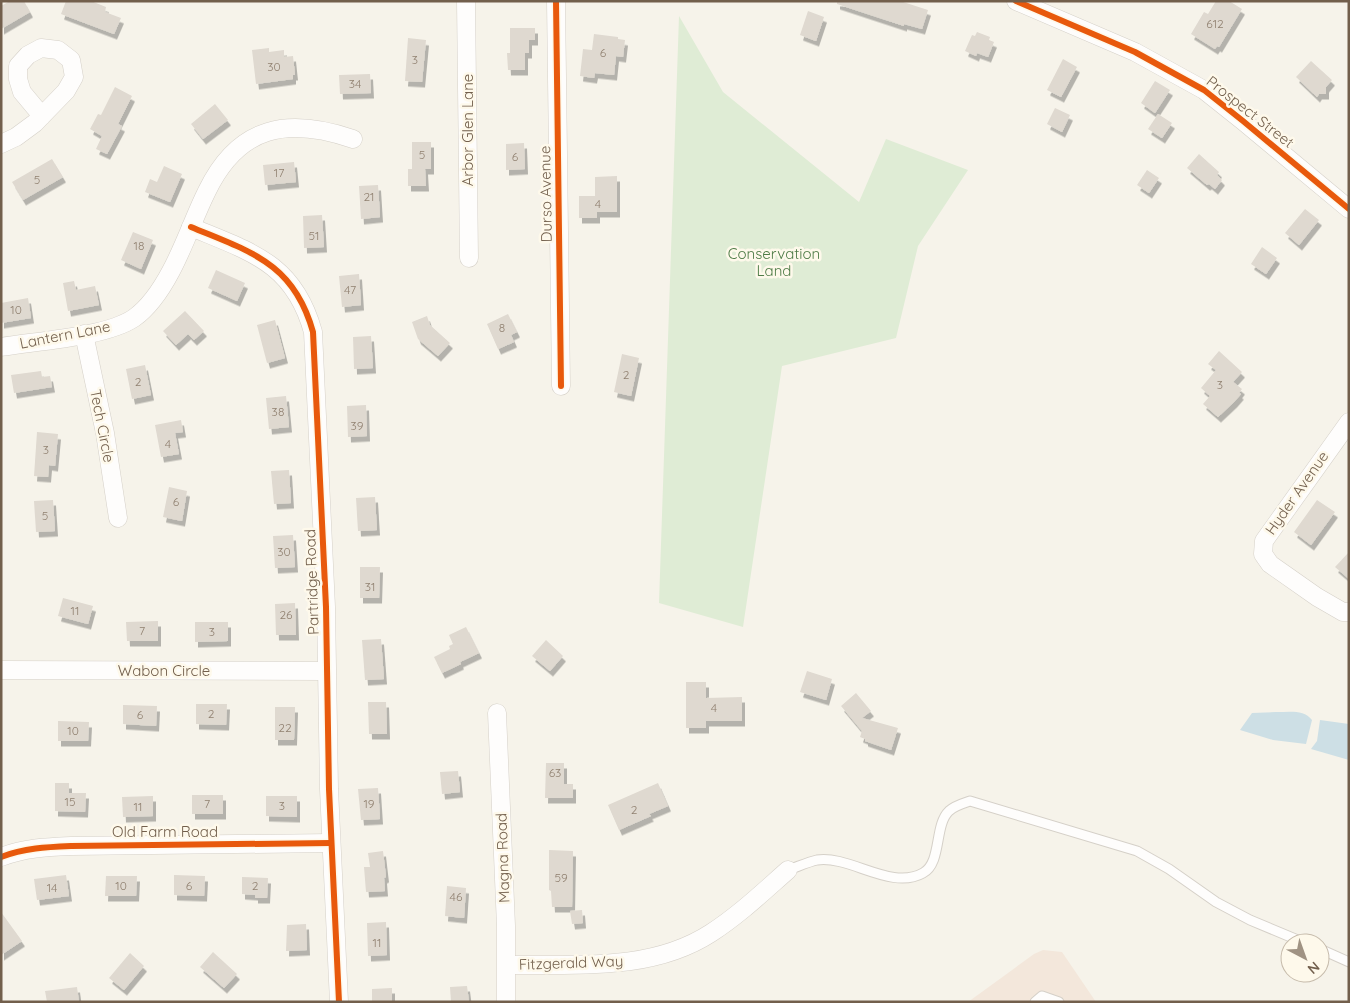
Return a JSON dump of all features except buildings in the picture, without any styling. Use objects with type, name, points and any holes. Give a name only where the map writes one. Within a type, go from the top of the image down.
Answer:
[{"type":"street","name":"Arbor Glen Lane","points":[[466,1],[469,258]]},
{"type":"street","name":"Durso Avenue","points":[[556,1],[561,386]]},
{"type":"street","name":"Prospect Street","points":[[1016,1],[1135,52],[1204,90],[1243,120],[1349,210]]},
{"type":"street","points":[[1,144],[16,137],[42,116]]},
{"type":"street","name":"Lantern Lane","points":[[1,347],[84,334],[110,328],[133,319],[150,304],[166,280],[180,254],[206,191],[217,171],[238,148],[257,135],[278,129],[306,127],[353,138]]},
{"type":"street","name":"Partridge Road","points":[[191,227],[228,242],[270,264],[288,279],[300,298],[313,332],[326,607],[331,843],[340,1002]]},
{"type":"street","name":"Tech Circle","points":[[84,334],[105,433],[118,518]]},
{"type":"street","name":"Hyder Avenue","points":[[1349,422],[1264,540],[1263,554],[1270,564],[1317,596],[1343,612],[1349,612]]},
{"type":"street","name":"Wabon Circle","points":[[1,670],[326,671]]},
{"type":"street","name":"Magna Road","points":[[497,714],[507,965],[506,1002]]},
{"type":"street","name":"Old Farm Road","points":[[1,857],[34,848],[71,846],[331,843]]},
{"type":"street","name":"Fitzgerald Way","points":[[507,965],[618,963],[653,957],[684,947],[710,934],[788,870]]},
{"type":"lane","points":[[788,870],[818,860],[835,862],[889,876],[912,878],[925,873],[932,863],[943,823],[949,811],[970,801],[1137,851],[1168,869],[1216,902],[1250,920],[1281,933]]},
{"type":"lane","points":[[1330,953],[1349,962]]},
{"type":"lane","points":[[1035,1002],[1042,996],[1059,1002]]},
{"type":"shaded area","points":[[1291,712],[1305,714],[1312,720],[1306,744],[1273,740],[1240,730],[1252,713]]},
{"type":"shaded area","points":[[1320,720],[1349,724],[1349,760],[1311,749],[1317,741]]},
{"type":"shaded area","points":[[1043,950],[1062,952],[1096,1002],[968,1002],[1034,954]]},
{"type":"green space","name":"Conservation Land","points":[[679,16],[723,92],[859,202],[886,139],[968,170],[918,246],[896,338],[782,366],[743,627],[659,603]]},
{"type":"cycle path","points":[[556,1],[561,386]]},
{"type":"cycle path","points":[[1016,1],[1135,52],[1204,90],[1349,209]]},
{"type":"cycle path","points":[[191,227],[251,253],[282,275],[294,290],[305,309],[313,332],[326,607],[329,789],[339,1002]]},
{"type":"cycle path","points":[[1,857],[27,850],[71,846],[331,843]]}]
